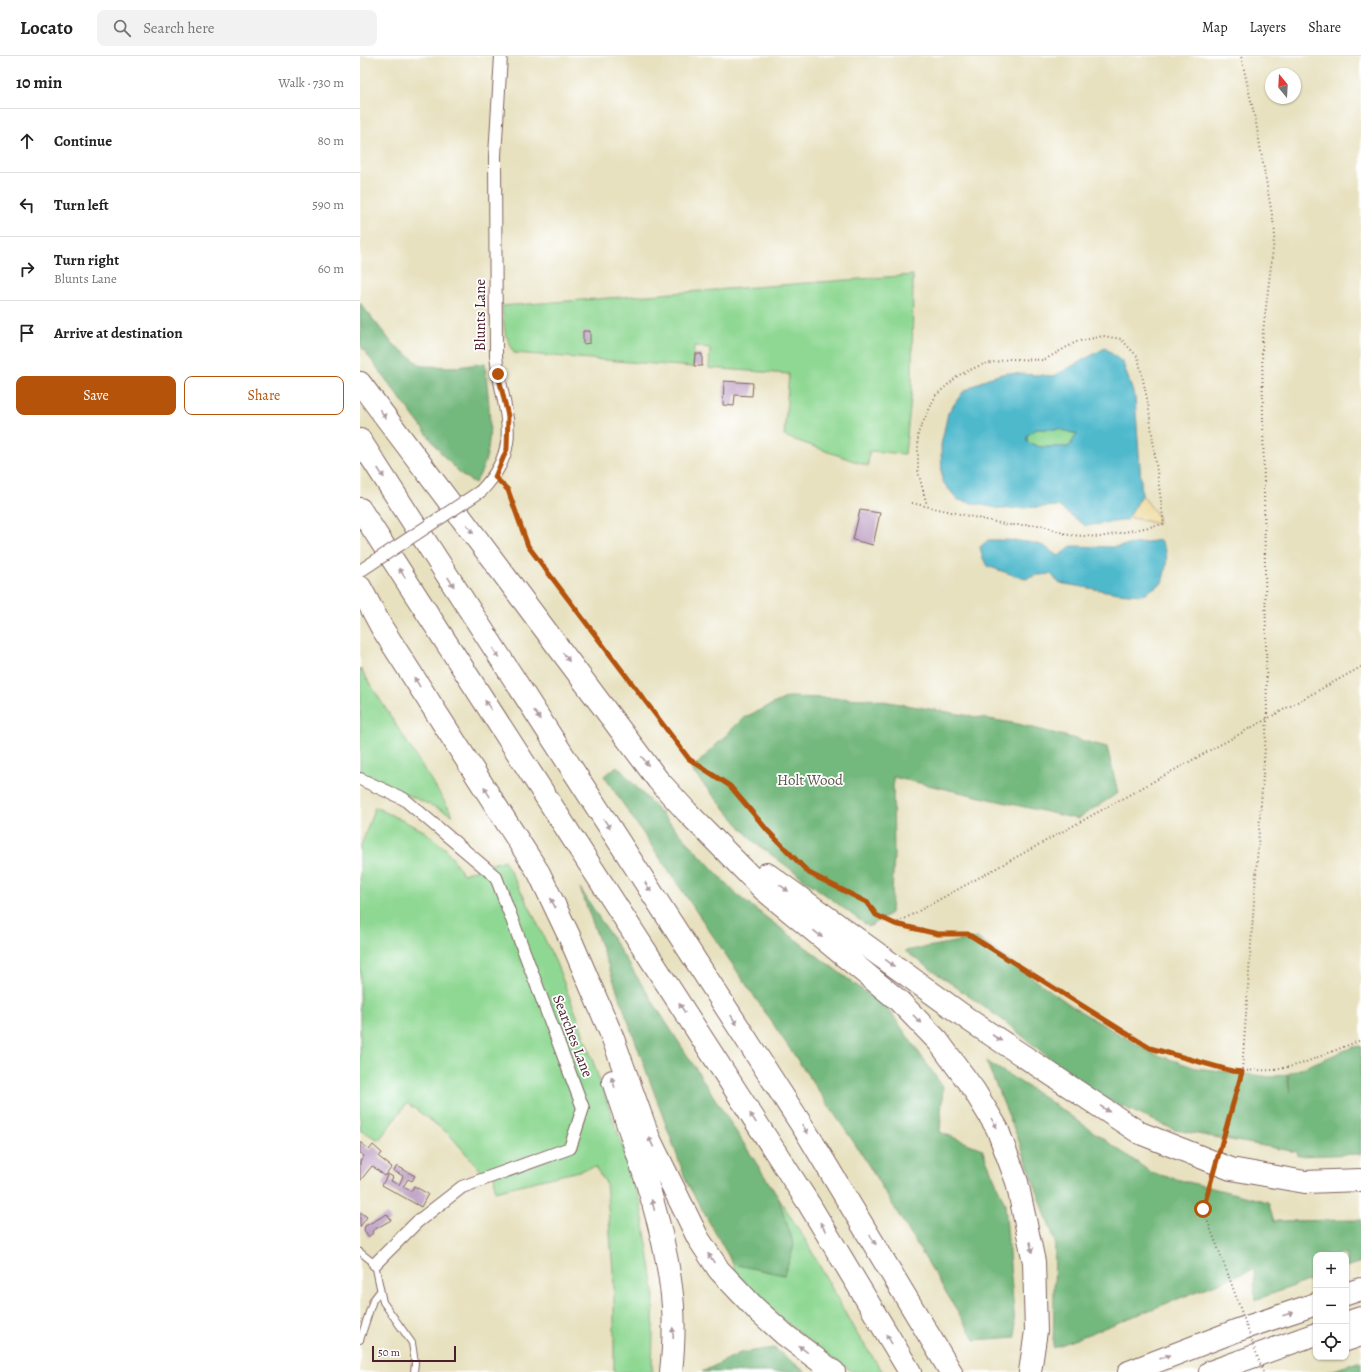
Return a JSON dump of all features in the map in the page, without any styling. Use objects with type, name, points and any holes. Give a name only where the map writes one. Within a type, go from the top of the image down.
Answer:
[{"type":"highway","points":[[360,382],[658,780],[687,812],[764,890],[899,1001],[938,1041],[974,1090],[997,1128],[1017,1182],[1034,1262],[1036,1331],[1030,1372]]},
{"type":"highway","points":[[360,440],[810,1138],[951,1372]]},
{"type":"highway","points":[[360,509],[809,1204],[910,1372]]},
{"type":"highway","points":[[360,587],[382,628],[539,873],[570,938],[612,1036],[649,1138],[698,1238],[719,1270],[755,1308],[785,1335],[834,1372]]},
{"type":"highway","points":[[687,812],[783,887],[972,1022],[1140,1133],[1231,1169],[1305,1182],[1361,1180]]},
{"type":"highway","points":[[570,938],[602,1048],[647,1183],[659,1229],[671,1287],[674,1341],[671,1372]]},
{"type":"highway","points":[[1349,1293],[1361,1289]]},
{"type":"highway","points":[[1129,1372],[1231,1333],[1313,1305]]},
{"type":"highway","points":[[1349,1322],[1361,1318]]},
{"type":"highway","points":[[1210,1372],[1234,1362],[1313,1335]]},
{"type":"highway","points":[[1349,1339],[1361,1335]]},
{"type":"highway","points":[[1234,1362],[1313,1349]]},
{"type":"street","name":"Blunts Lane","points":[[360,570],[481,491],[495,477],[507,449],[508,416],[498,374],[496,356],[495,156],[501,56]]},
{"type":"street","name":"Searches Lane","points":[[360,779],[404,799],[496,877],[584,1108],[570,1148],[462,1187],[417,1222],[375,1264]]},
{"type":"lane","points":[[360,1252],[375,1264],[383,1302],[412,1343],[415,1363],[414,1372]]},
{"type":"lane","points":[[360,1340],[373,1300],[380,1291]]},
{"type":"path","points":[[1241,56],[1256,123],[1275,232],[1262,340],[1267,719],[1242,1072],[1203,1209],[1263,1372]]},
{"type":"path","points":[[912,503],[927,505],[1008,525],[1040,525],[1069,535],[1100,537],[1164,524],[1148,402],[1138,357],[1121,339],[1103,336],[1076,342],[1044,360],[1009,359],[997,361],[981,365],[959,375],[936,395],[918,433],[918,472],[927,505]]},
{"type":"path","points":[[495,477],[508,490],[528,546],[689,759],[730,786],[768,831],[809,873],[868,903],[876,915],[895,924],[938,934],[968,934],[1150,1048],[1232,1071],[1242,1072],[1275,1070],[1301,1064],[1361,1040]]},
{"type":"path","points":[[895,924],[1361,667]]},
{"type":"green space","points":[[913,275],[912,389],[905,454],[869,451],[868,466],[784,436],[789,374],[709,368],[710,348],[694,346],[693,367],[514,353],[505,333],[502,306]]},
{"type":"green space","points":[[360,303],[392,343],[422,366],[458,367],[485,363],[490,425],[489,440],[487,455],[482,470],[475,483],[463,476],[445,458],[360,345]]},
{"type":"green space","points":[[1037,429],[1058,429],[1077,434],[1069,447],[1040,447],[1027,442],[1027,435]]},
{"type":"green space","points":[[360,668],[453,815],[360,774]]},
{"type":"green space","name":"Holt Wood","points":[[788,697],[871,699],[1018,724],[1107,747],[1118,793],[1077,819],[893,777],[894,855],[891,913],[869,927],[753,841],[691,770],[743,718]]},
{"type":"green space","points":[[617,766],[738,896],[889,1010],[943,1087],[940,1132],[982,1149],[1005,1204],[1016,1337],[975,1340],[861,1153],[604,776]]},
{"type":"green space","points":[[375,807],[424,831],[446,849],[463,874],[504,860],[531,910],[556,963],[577,1016],[625,1153],[641,1206],[654,1290],[652,1372],[614,1372],[614,1284],[606,1183],[595,1167],[495,1191],[494,1168],[482,1172],[449,1134],[407,1103],[379,1140],[360,1130],[360,848]]},
{"type":"green space","points":[[580,888],[778,1197],[794,1246],[784,1275],[733,1264],[687,1183]]},
{"type":"green space","points":[[977,938],[1076,1009],[1152,1053],[1196,1068],[1271,1077],[1287,1074],[1290,1093],[1288,1074],[1353,1047],[1361,1046],[1361,1154],[1298,1156],[1297,1152],[1175,1130],[1092,1093],[1004,1021],[905,951]]},
{"type":"green space","points":[[986,1061],[1038,1093],[1152,1173],[1268,1202],[1274,1221],[1361,1220],[1361,1262],[1349,1266],[1349,1252],[1313,1252],[1313,1279],[1255,1300],[1254,1269],[1053,1348],[1055,1241],[1019,1141]]},
{"type":"green space","points":[[778,1197],[806,1241],[855,1331],[883,1372],[853,1372],[826,1354],[778,1316],[734,1271],[733,1264],[784,1275],[794,1246]]},
{"type":"green space","points":[[774,1348],[806,1372],[702,1372],[740,1353]]},
{"type":"green space","points":[[1361,1361],[1361,1372],[1328,1372]]},
{"type":"sand","points":[[1142,495],[1158,516],[1158,524],[1129,517]]},
{"type":"water","points":[[1105,348],[1123,363],[1135,398],[1142,495],[1127,520],[1086,526],[1058,506],[1002,509],[958,500],[942,481],[941,445],[948,413],[963,392],[988,378],[1006,373],[1054,376]],"holes":[[[1037,429],[1058,429],[1077,434],[1069,447],[1040,447],[1027,442],[1027,435]]]},
{"type":"water","points":[[988,540],[1034,543],[1043,546],[1059,556],[1071,546],[1115,547],[1160,540],[1167,560],[1162,583],[1142,595],[1118,593],[1059,583],[1051,574],[1038,575],[1025,579],[987,566],[982,556],[980,547]]},
{"type":"building","points":[[583,331],[590,331],[590,343],[583,344]]},
{"type":"building","points":[[695,354],[702,354],[702,366],[694,366]]},
{"type":"building","points":[[724,381],[753,383],[752,396],[735,395],[734,406],[723,405]]},
{"type":"building","points":[[860,510],[880,513],[873,545],[853,540]]},
{"type":"building","points":[[360,1142],[369,1150],[373,1145],[382,1153],[379,1157],[392,1167],[385,1176],[372,1166],[360,1181],[360,1162],[364,1156],[360,1153]]},
{"type":"building","points":[[397,1166],[415,1176],[412,1181],[408,1179],[403,1187],[411,1191],[414,1186],[428,1194],[421,1207],[382,1185],[388,1174],[393,1177],[391,1181],[399,1185],[403,1176],[394,1171]]},
{"type":"building","points":[[360,1212],[367,1217],[360,1227]]},
{"type":"building","points":[[387,1214],[391,1220],[372,1231],[373,1233],[368,1237],[364,1230],[365,1226]]},
{"type":"route","points":[[498,374],[508,416],[507,449],[495,477],[508,490],[528,546],[689,759],[730,786],[768,831],[809,873],[868,903],[876,915],[895,924],[938,934],[968,934],[1150,1048],[1232,1071],[1242,1072],[1203,1209]]}]
